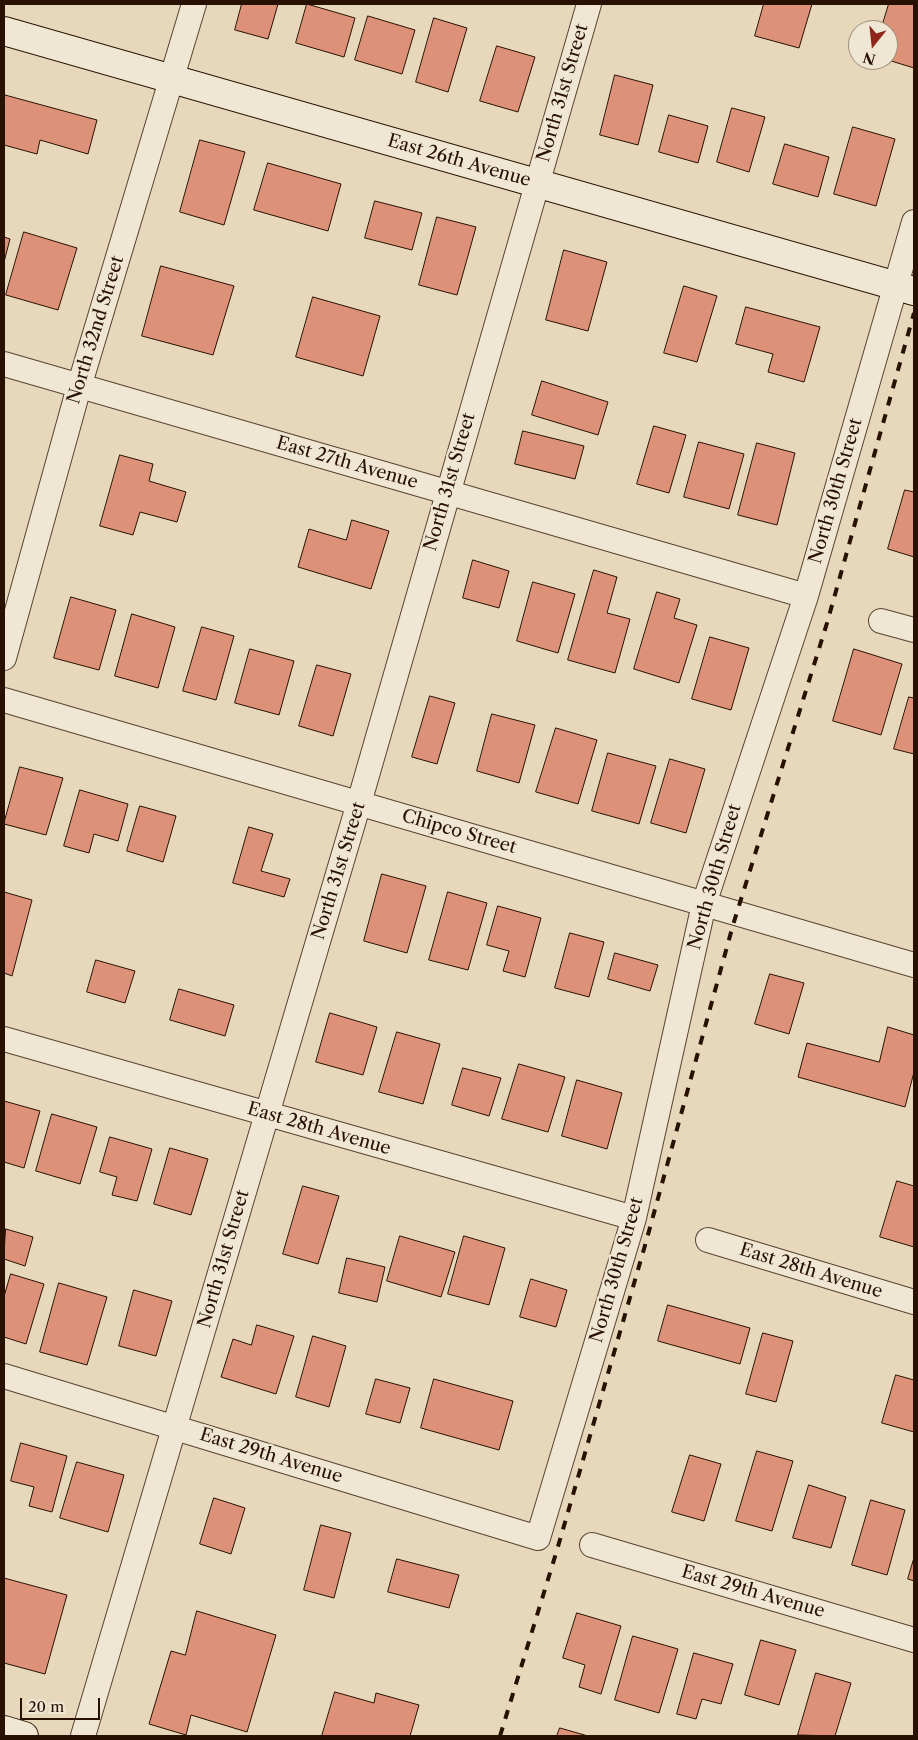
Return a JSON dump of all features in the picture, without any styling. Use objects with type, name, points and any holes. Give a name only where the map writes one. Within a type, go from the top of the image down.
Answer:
[{"type":"street","name":"North 32nd Street","points":[[4,658],[79,387],[194,4]]},
{"type":"street","name":"North 31st Street","points":[[83,1736],[176,1427],[266,1114],[359,803],[589,4]]},
{"type":"street","name":"East 26th Avenue","points":[[4,31],[905,288]]},
{"type":"street","name":"North 30th Street","points":[[538,1538],[634,1218],[704,904],[905,288],[914,222]]},
{"type":"street","name":"East 27th Avenue","points":[[4,364],[806,596]]},
{"type":"street","points":[[882,620],[914,630]]},
{"type":"street","name":"Chipco Street","points":[[4,700],[914,965]]},
{"type":"street","name":"East 28th Avenue","points":[[4,1039],[634,1218]]},
{"type":"street","name":"East 28th Avenue","points":[[708,1240],[914,1302]]},
{"type":"street","name":"East 29th Avenue","points":[[4,1376],[538,1538]]},
{"type":"street","name":"East 29th Avenue","points":[[592,1545],[914,1640]]},
{"type":"street","points":[[4,1730],[24,1736]]},
{"type":"building","points":[[242,4],[278,4],[268,39],[235,30]]},
{"type":"building","points":[[307,4],[355,18],[344,57],[296,43]]},
{"type":"building","points":[[764,4],[812,4],[799,48],[755,36]]},
{"type":"building","points":[[889,4],[914,4],[914,68],[898,63],[898,20],[884,20]]},
{"type":"building","points":[[368,16],[415,30],[402,74],[355,60]]},
{"type":"building","points":[[434,18],[467,28],[448,92],[416,82]]},
{"type":"building","points":[[497,46],[535,57],[518,112],[480,101]]},
{"type":"building","points":[[615,75],[653,85],[638,145],[600,135]]},
{"type":"building","points":[[5,95],[97,120],[88,154],[40,140],[37,154],[4,145]]},
{"type":"building","points":[[732,108],[765,117],[749,172],[717,162]]},
{"type":"building","points":[[669,115],[708,126],[698,163],[659,152]]},
{"type":"building","points":[[853,127],[895,139],[876,206],[834,194]]},
{"type":"building","points":[[200,140],[245,152],[224,225],[180,212]]},
{"type":"building","points":[[785,144],[829,157],[818,197],[773,184]]},
{"type":"building","points":[[268,163],[341,184],[328,231],[254,210]]},
{"type":"building","points":[[375,201],[422,213],[412,250],[365,238]]},
{"type":"building","points":[[437,217],[476,227],[457,295],[419,285]]},
{"type":"building","points":[[24,232],[77,248],[58,310],[6,295]]},
{"type":"building","points":[[4,237],[10,239],[4,262]]},
{"type":"building","points":[[564,250],[607,262],[588,331],[546,320]]},
{"type":"building","points":[[161,266],[234,286],[213,355],[142,336]]},
{"type":"building","points":[[684,286],[717,296],[697,362],[664,353]]},
{"type":"building","points":[[313,297],[380,316],[363,376],[296,357]]},
{"type":"building","points":[[746,307],[820,327],[804,382],[768,372],[773,354],[736,344]]},
{"type":"building","points":[[542,381],[608,402],[598,435],[532,415]]},
{"type":"building","points":[[654,426],[686,435],[669,493],[637,484]]},
{"type":"building","points":[[523,431],[584,446],[575,479],[515,464]]},
{"type":"building","points":[[699,442],[744,454],[729,509],[684,497]]},
{"type":"building","points":[[757,443],[795,453],[777,525],[738,515]]},
{"type":"building","points":[[120,455],[153,464],[149,481],[186,492],[177,522],[140,512],[133,535],[100,526]]},
{"type":"building","points":[[905,490],[914,492],[914,557],[888,549]]},
{"type":"building","points":[[352,520],[389,531],[371,589],[298,567],[309,529],[346,540]]},
{"type":"building","points":[[473,560],[509,571],[499,608],[463,598]]},
{"type":"building","points":[[594,570],[617,577],[607,613],[630,619],[615,673],[568,660]]},
{"type":"building","points":[[533,582],[575,594],[558,653],[517,641]]},
{"type":"building","points":[[657,592],[680,599],[674,618],[697,625],[679,683],[634,669]]},
{"type":"building","points":[[71,597],[116,610],[99,670],[54,658]]},
{"type":"building","points":[[132,614],[175,627],[158,688],[115,676]]},
{"type":"building","points":[[202,627],[234,636],[216,700],[183,691]]},
{"type":"building","points":[[710,637],[749,648],[731,710],[692,699]]},
{"type":"building","points":[[250,649],[294,661],[279,715],[235,703]]},
{"type":"building","points":[[854,649],[902,664],[881,735],[833,721]]},
{"type":"building","points":[[317,665],[351,674],[333,736],[299,726]]},
{"type":"building","points":[[430,696],[455,703],[437,764],[412,757]]},
{"type":"building","points":[[909,697],[914,698],[914,754],[894,749]]},
{"type":"building","points":[[492,714],[535,725],[519,783],[477,771]]},
{"type":"building","points":[[556,728],[597,740],[578,804],[536,792]]},
{"type":"building","points":[[608,753],[656,766],[639,824],[592,811]]},
{"type":"building","points":[[670,759],[705,769],[686,833],[651,823]]},
{"type":"building","points":[[20,767],[63,778],[46,835],[4,824]]},
{"type":"building","points":[[80,790],[128,804],[118,841],[94,834],[89,853],[64,846]]},
{"type":"building","points":[[140,806],[176,816],[163,862],[127,851]]},
{"type":"building","points":[[249,827],[273,834],[261,871],[290,879],[284,897],[233,883]]},
{"type":"building","points":[[382,874],[426,886],[407,953],[364,941]]},
{"type":"building","points":[[4,892],[32,900],[12,976],[4,973]]},
{"type":"building","points":[[448,892],[487,903],[468,970],[429,960]]},
{"type":"building","points":[[498,906],[541,918],[525,977],[503,971],[509,951],[487,945]]},
{"type":"building","points":[[570,933],[604,942],[589,997],[555,988]]},
{"type":"building","points":[[615,953],[658,965],[650,991],[608,979]]},
{"type":"building","points":[[96,960],[135,971],[125,1003],[87,992]]},
{"type":"building","points":[[770,974],[804,983],[789,1034],[755,1024]]},
{"type":"building","points":[[179,989],[234,1005],[225,1036],[170,1020]]},
{"type":"building","points":[[330,1013],[377,1027],[363,1075],[316,1062]]},
{"type":"building","points":[[888,1027],[914,1035],[914,1072],[905,1107],[798,1077],[807,1043],[879,1062]]},
{"type":"building","points":[[397,1032],[440,1044],[423,1104],[379,1092]]},
{"type":"building","points":[[519,1064],[565,1077],[548,1132],[502,1119]]},
{"type":"building","points":[[463,1068],[501,1078],[489,1116],[452,1105]]},
{"type":"building","points":[[577,1080],[622,1093],[607,1149],[562,1136]]},
{"type":"building","points":[[4,1101],[40,1111],[24,1168],[4,1162]]},
{"type":"building","points":[[52,1114],[97,1127],[80,1184],[36,1171]]},
{"type":"building","points":[[110,1137],[152,1149],[137,1201],[112,1195],[117,1177],[100,1172]]},
{"type":"building","points":[[170,1148],[208,1159],[191,1215],[154,1204]]},
{"type":"building","points":[[897,1181],[914,1186],[914,1247],[880,1237]]},
{"type":"building","points":[[303,1186],[339,1196],[318,1264],[283,1254]]},
{"type":"building","points":[[6,1229],[33,1237],[25,1266],[4,1259]]},
{"type":"building","points":[[400,1236],[455,1252],[441,1297],[387,1281]]},
{"type":"building","points":[[464,1236],[505,1248],[489,1305],[448,1294]]},
{"type":"building","points":[[347,1258],[385,1267],[377,1302],[339,1293]]},
{"type":"building","points":[[11,1274],[44,1284],[26,1344],[4,1337],[4,1297]]},
{"type":"building","points":[[531,1279],[567,1290],[556,1327],[520,1317]]},
{"type":"building","points":[[59,1283],[107,1297],[87,1365],[40,1352]]},
{"type":"building","points":[[134,1290],[172,1301],[156,1356],[119,1346]]},
{"type":"building","points":[[668,1305],[750,1328],[740,1364],[658,1341]]},
{"type":"building","points":[[257,1325],[294,1336],[276,1394],[221,1377],[233,1339],[251,1345]]},
{"type":"building","points":[[763,1333],[793,1341],[776,1402],[746,1394]]},
{"type":"building","points":[[313,1336],[346,1346],[329,1407],[296,1397]]},
{"type":"building","points":[[896,1375],[914,1380],[914,1432],[882,1423]]},
{"type":"building","points":[[376,1379],[410,1388],[400,1423],[366,1414]]},
{"type":"building","points":[[434,1379],[513,1401],[499,1450],[421,1428]]},
{"type":"building","points":[[21,1443],[67,1456],[52,1512],[29,1506],[34,1487],[11,1481]]},
{"type":"building","points":[[757,1451],[793,1461],[772,1531],[736,1521]]},
{"type":"building","points":[[690,1455],[721,1464],[704,1521],[672,1512]]},
{"type":"building","points":[[77,1462],[124,1475],[108,1532],[60,1518]]},
{"type":"building","points":[[809,1485],[846,1497],[831,1548],[793,1538]]},
{"type":"building","points":[[214,1498],[245,1508],[231,1554],[200,1544]]},
{"type":"building","points":[[871,1500],[905,1510],[887,1575],[852,1565]]},
{"type":"building","points":[[321,1525],[351,1533],[334,1598],[304,1590]]},
{"type":"building","points":[[914,1558],[914,1581],[908,1579]]},
{"type":"building","points":[[397,1559],[459,1575],[449,1608],[388,1592]]},
{"type":"building","points":[[4,1578],[67,1595],[45,1674],[4,1663]]},
{"type":"building","points":[[197,1611],[276,1635],[247,1732],[191,1715],[186,1735],[149,1724],[171,1651],[185,1655]]},
{"type":"building","points":[[577,1613],[621,1626],[601,1694],[579,1687],[585,1665],[563,1658]]},
{"type":"building","points":[[633,1636],[678,1649],[659,1713],[615,1700]]},
{"type":"building","points":[[761,1640],[796,1650],[779,1705],[745,1695]]},
{"type":"building","points":[[694,1653],[733,1664],[721,1704],[702,1699],[696,1719],[677,1714]]},
{"type":"building","points":[[816,1673],[851,1683],[835,1736],[798,1735]]},
{"type":"building","points":[[335,1692],[374,1703],[376,1693],[419,1705],[410,1736],[322,1736]]},
{"type":"building","points":[[560,1728],[588,1736],[557,1736]]},
{"type":"railway","points":[[500,1736],[557,1550],[646,1242],[733,925],[827,623],[914,313]]}]
